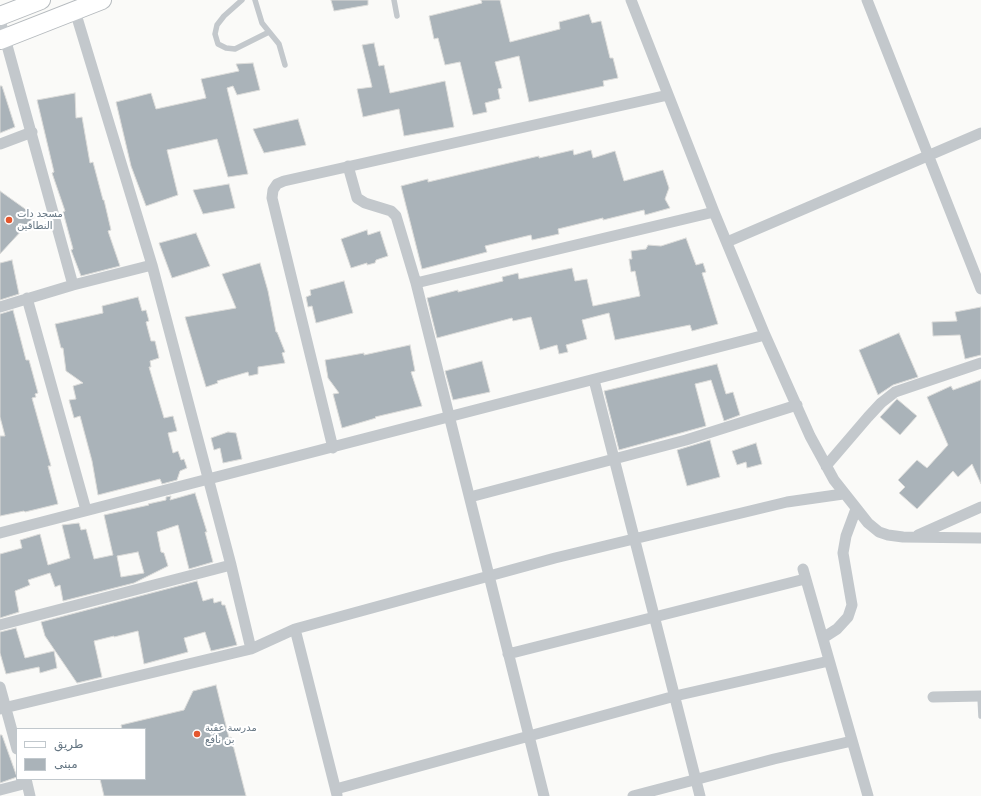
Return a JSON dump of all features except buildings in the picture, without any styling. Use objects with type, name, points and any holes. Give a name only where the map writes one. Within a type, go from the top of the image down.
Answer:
[{"type":"main road","points":[[0,16],[41,0]]},
{"type":"main road","points":[[3,39],[102,0]]},
{"type":"street","points":[[631,0],[714,212],[765,336],[826,466],[843,494],[868,523],[879,532],[888,535],[903,537],[981,538]]},
{"type":"street","points":[[867,0],[981,289]]},
{"type":"street","points":[[75,11],[152,265],[252,649]]},
{"type":"street","points":[[0,20],[3,39],[32,132],[73,285]]},
{"type":"street","points":[[332,448],[272,198],[273,190],[277,184],[348,166],[668,95]]},
{"type":"street","points":[[0,144],[32,132]]},
{"type":"street","points":[[727,242],[929,154],[981,133]]},
{"type":"street","points":[[348,166],[358,198],[365,203],[391,211],[396,216],[416,283],[544,796]]},
{"type":"street","points":[[416,283],[714,212]]},
{"type":"street","points":[[0,307],[73,285],[152,265]]},
{"type":"street","points":[[27,298],[86,510]]},
{"type":"street","points":[[0,533],[86,510],[209,481],[765,336]]},
{"type":"street","points":[[826,466],[872,413],[895,392],[981,363]]},
{"type":"street","points":[[594,380],[700,796]]},
{"type":"street","points":[[470,497],[686,440],[797,405]]},
{"type":"street","points":[[3,709],[252,649],[295,629],[634,538],[787,502],[843,494]]},
{"type":"street","points":[[916,536],[981,507]]},
{"type":"street","points":[[823,638],[837,629],[848,617],[852,605],[843,553],[846,536],[856,509]]},
{"type":"street","points":[[0,625],[231,565]]},
{"type":"street","points":[[508,654],[655,617],[804,574],[868,796]]},
{"type":"street","points":[[295,629],[336,792],[529,734],[675,696],[829,661]]},
{"type":"street","points":[[0,687],[3,709],[16,746]]},
{"type":"street","points":[[933,697],[980,696]]},
{"type":"street","points":[[633,796],[852,741]]},
{"type":"street","points":[[0,790],[26,781],[30,796]]},
{"type":"lane","points":[[242,0],[224,16],[217,25],[215,34],[218,44],[226,48],[236,49],[269,32]]},
{"type":"lane","points":[[255,0],[260,18],[279,44],[285,65]]},
{"type":"lane","points":[[394,0],[398,16]]},
{"type":"lane","points":[[980,696],[981,716]]},
{"type":"place","name":"مسجد دات النطاقين","points":[[9,220]]},
{"type":"place","name":"مدرسة عقبة بن نافع","points":[[197,734]]}]
